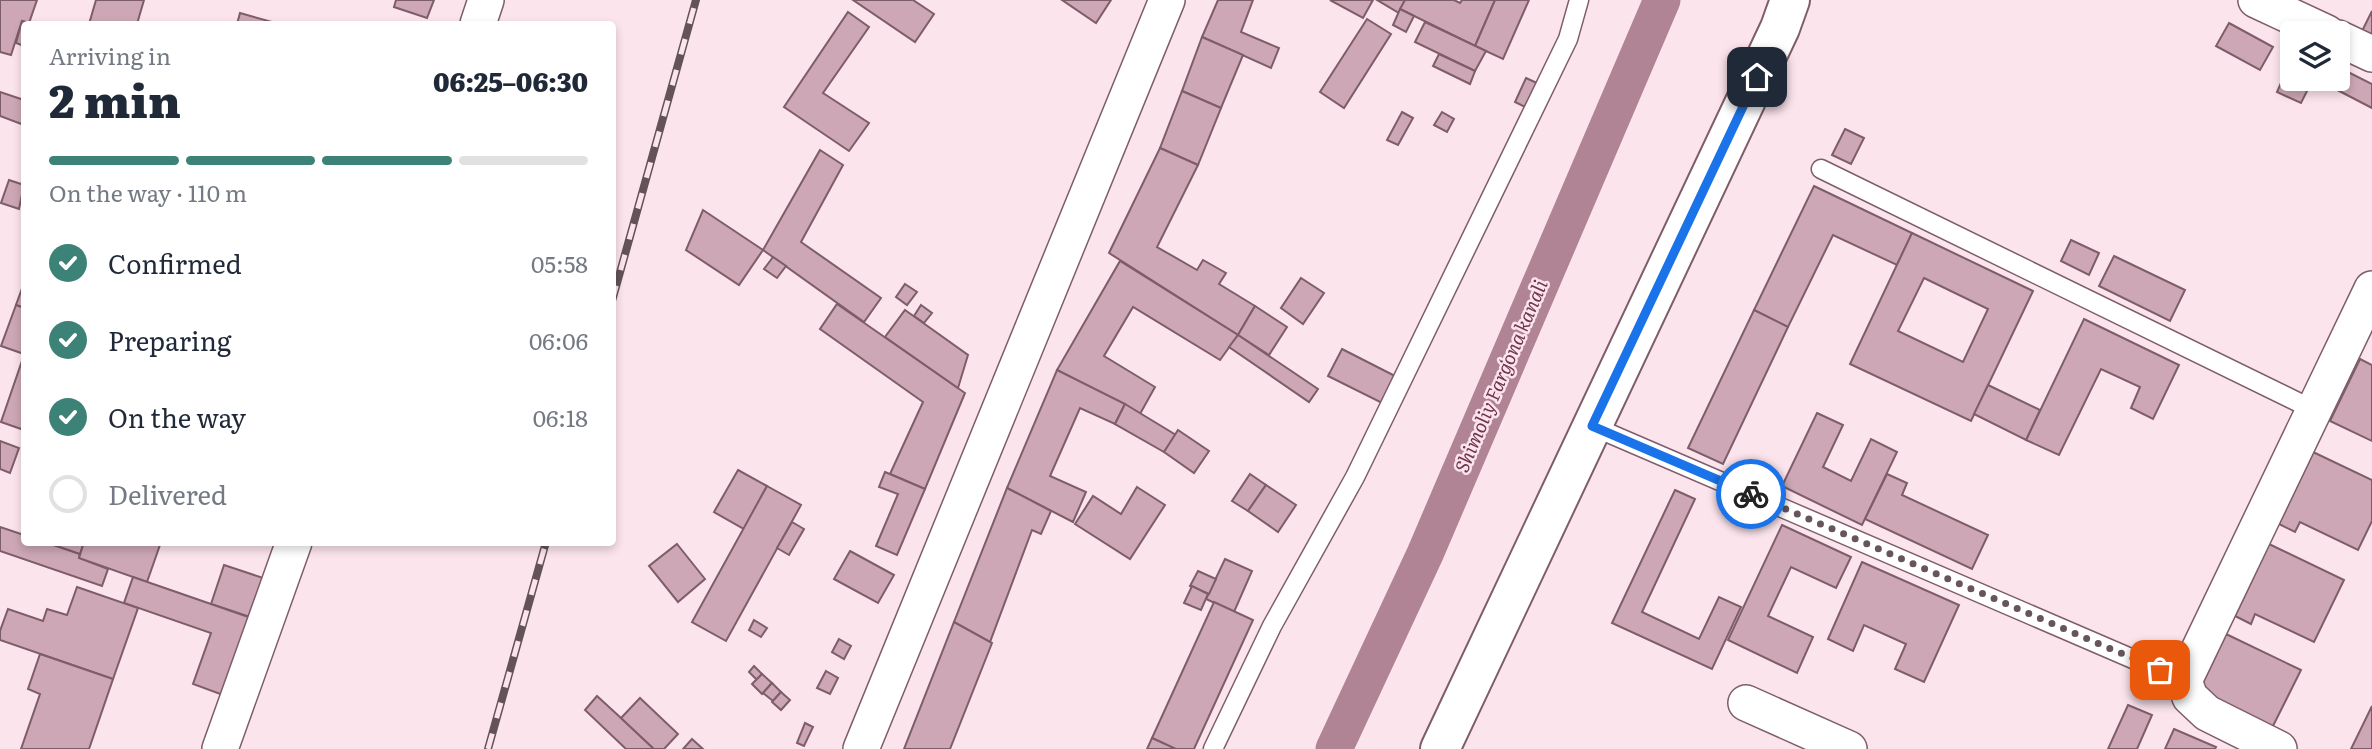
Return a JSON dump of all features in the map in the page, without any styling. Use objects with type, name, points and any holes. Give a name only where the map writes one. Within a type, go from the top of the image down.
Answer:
[{"type":"street","points":[[479,21],[486,0]]},
{"type":"street","points":[[861,749],[1167,0]]},
{"type":"street","points":[[1440,749],[1774,40],[1790,0]]},
{"type":"street","points":[[2256,0],[2301,21]]},
{"type":"street","points":[[2350,44],[2372,54]]},
{"type":"street","points":[[2279,749],[2207,713],[2190,697],[2184,681],[2372,289]]},
{"type":"street","points":[[220,749],[293,546]]},
{"type":"street","points":[[1746,703],[1849,749]]},
{"type":"lane","points":[[1213,749],[1272,626],[1355,477],[1568,39],[1579,0]]},
{"type":"lane","points":[[1821,169],[2314,410]]},
{"type":"lane","points":[[1592,426],[2184,681]]},
{"type":"building","points":[[0,0],[37,0],[30,21],[21,21],[11,55],[0,52]]},
{"type":"building","points":[[96,0],[144,0],[138,21],[90,21]]},
{"type":"building","points":[[396,0],[434,0],[427,18],[394,7]]},
{"type":"building","points":[[853,0],[913,0],[934,14],[915,42]]},
{"type":"building","points":[[1062,0],[1111,0],[1096,23]]},
{"type":"building","points":[[1218,0],[1253,0],[1241,32],[1279,48],[1271,68],[1202,37]]},
{"type":"building","points":[[1330,0],[1373,0],[1363,18]]},
{"type":"building","points":[[1377,0],[1405,0],[1399,13]]},
{"type":"building","points":[[1405,0],[1454,0],[1460,3],[1462,0],[1495,0],[1475,46],[1400,9]]},
{"type":"building","points":[[1495,0],[1529,0],[1503,59],[1475,46]]},
{"type":"building","points":[[1400,9],[1414,16],[1406,32],[1393,25]]},
{"type":"building","points":[[2372,11],[2372,41],[2360,35]]},
{"type":"building","points":[[848,12],[869,27],[823,93],[869,123],[849,151],[784,107]]},
{"type":"building","points":[[240,13],[268,21],[238,21]]},
{"type":"building","points":[[1367,19],[1391,34],[1344,108],[1320,92]]},
{"type":"building","points":[[1425,22],[1486,51],[1475,71],[1415,42]]},
{"type":"building","points":[[2229,23],[2273,47],[2260,70],[2216,46]]},
{"type":"building","points":[[21,25],[21,45],[16,43]]},
{"type":"building","points":[[1202,37],[1243,55],[1221,108],[1182,91]]},
{"type":"building","points":[[1439,54],[1475,71],[1470,84],[1433,66]]},
{"type":"building","points":[[2350,73],[2372,84],[2372,108],[2339,91],[2350,91]]},
{"type":"building","points":[[1526,78],[1537,83],[1525,107],[1515,102]]},
{"type":"building","points":[[2280,85],[2280,91],[2307,91],[2301,103],[2277,92]]},
{"type":"building","points":[[1182,91],[1221,108],[1198,165],[1160,148]]},
{"type":"building","points":[[0,92],[21,99],[21,124],[0,116]]},
{"type":"building","points":[[1402,112],[1413,118],[1398,145],[1387,140]]},
{"type":"building","points":[[1442,112],[1454,119],[1447,132],[1434,125]]},
{"type":"building","points":[[1845,129],[1864,138],[1851,164],[1832,155]]},
{"type":"building","points":[[1160,148],[1198,165],[1157,247],[1197,270],[1203,260],[1226,273],[1219,284],[1255,306],[1238,335],[1109,253]]},
{"type":"building","points":[[820,150],[843,165],[801,242],[881,298],[864,322],[763,250]]},
{"type":"building","points":[[9,180],[21,184],[19,209],[1,203]]},
{"type":"building","points":[[1814,186],[1912,233],[1897,265],[1833,235],[1788,327],[1754,310]]},
{"type":"building","points":[[703,210],[763,250],[739,285],[686,250]]},
{"type":"building","points":[[1912,233],[2033,291],[1971,421],[1850,364]],"holes":[[[1924,278],[1988,309],[1963,362],[1898,331]]]},
{"type":"building","points":[[2071,240],[2099,253],[2089,275],[2061,261]]},
{"type":"building","points":[[2114,256],[2185,290],[2170,321],[2099,286]]},
{"type":"building","points":[[773,257],[786,266],[777,278],[764,269]]},
{"type":"building","points":[[1120,261],[1238,335],[1220,360],[1133,307],[1104,356],[1155,387],[1140,414],[1057,370]]},
{"type":"building","points":[[1301,278],[1324,293],[1303,324],[1281,308]]},
{"type":"building","points":[[905,284],[917,292],[907,305],[896,297]]},
{"type":"building","points":[[21,291],[21,307],[16,305]]},
{"type":"building","points":[[837,304],[965,393],[925,489],[890,474],[923,402],[820,329]]},
{"type":"building","points":[[16,305],[21,307],[21,353],[1,346]]},
{"type":"building","points":[[921,305],[932,313],[924,323],[914,316]]},
{"type":"building","points":[[1255,306],[1287,327],[1269,355],[1238,335]]},
{"type":"building","points":[[905,310],[968,355],[958,388],[885,337]]},
{"type":"building","points":[[1754,310],[1788,327],[1723,464],[1688,448]]},
{"type":"building","points":[[2084,319],[2179,365],[2153,419],[2131,408],[2140,387],[2101,369],[2059,455],[2026,440]]},
{"type":"building","points":[[1238,335],[1318,389],[1309,402],[1229,347]]},
{"type":"building","points":[[1342,349],[1397,377],[1384,404],[1328,376]]},
{"type":"building","points":[[2360,359],[2372,365],[2372,441],[2330,421]]},
{"type":"building","points":[[21,364],[21,429],[1,422]]},
{"type":"building","points":[[1057,370],[1125,404],[1115,424],[1080,408],[1050,476],[1086,492],[1073,522],[1007,488]]},
{"type":"building","points":[[1988,385],[2040,410],[2026,440],[1974,414]]},
{"type":"building","points":[[1125,404],[1176,435],[1164,452],[1115,424]]},
{"type":"building","points":[[1817,413],[1843,425],[1823,467],[1851,481],[1871,439],[1897,452],[1862,525],[1782,486]]},
{"type":"building","points":[[1178,430],[1209,451],[1194,473],[1164,452]]},
{"type":"building","points":[[0,441],[19,448],[10,473],[0,469]]},
{"type":"building","points":[[2313,452],[2372,480],[2372,521],[2358,550],[2300,522],[2295,532],[2279,524]]},
{"type":"building","points":[[738,470],[767,486],[744,529],[714,512]]},
{"type":"building","points":[[885,472],[925,489],[897,555],[876,546],[898,494],[879,487]]},
{"type":"building","points":[[1250,474],[1266,485],[1248,511],[1232,501]]},
{"type":"building","points":[[1887,474],[1907,483],[1902,495],[1988,535],[1972,569],[1865,519]]},
{"type":"building","points":[[1266,485],[1296,505],[1278,532],[1248,511]]},
{"type":"building","points":[[767,486],[801,505],[726,641],[692,622]]},
{"type":"building","points":[[1137,487],[1165,505],[1130,559],[1075,524],[1093,496],[1121,514]]},
{"type":"building","points":[[1007,488],[1051,511],[1041,534],[1032,530],[990,642],[954,622]]},
{"type":"building","points":[[1675,490],[1695,499],[1642,612],[1699,639],[1719,597],[1741,607],[1712,669],[1612,623]]},
{"type":"building","points":[[792,522],[804,529],[789,555],[777,548]]},
{"type":"building","points":[[1782,525],[1851,557],[1836,588],[1791,567],[1768,616],[1813,637],[1797,673],[1728,640]]},
{"type":"building","points":[[0,527],[21,534],[21,546],[57,546],[80,554],[79,558],[108,569],[102,586],[0,551]]},
{"type":"building","points":[[677,544],[705,579],[678,602],[649,566]]},
{"type":"building","points":[[2269,544],[2344,580],[2314,642],[2255,614],[2251,624],[2235,616]]},
{"type":"building","points":[[57,546],[83,546],[80,554]]},
{"type":"building","points":[[83,546],[160,546],[147,582],[79,558]]},
{"type":"building","points":[[850,551],[894,575],[878,603],[834,579]]},
{"type":"building","points":[[1225,559],[1252,571],[1234,612],[1206,599]]},
{"type":"building","points":[[1862,562],[1959,605],[1924,682],[1895,669],[1906,644],[1864,625],[1853,651],[1828,639]]},
{"type":"building","points":[[224,565],[266,579],[253,618],[211,604]]},
{"type":"building","points":[[1198,571],[1216,579],[1209,594],[1190,586]]},
{"type":"building","points":[[133,577],[257,620],[223,695],[193,684],[211,633],[124,603]]},
{"type":"building","points":[[1192,586],[1208,594],[1201,610],[1184,603]]},
{"type":"building","points":[[77,587],[138,608],[113,679],[0,640],[0,631],[8,609],[43,621],[47,609],[67,615]]},
{"type":"building","points":[[1214,602],[1253,620],[1194,749],[1175,749],[1152,738]]},
{"type":"building","points":[[754,620],[767,628],[761,637],[749,630]]},
{"type":"building","points":[[954,622],[992,643],[950,749],[904,749]]},
{"type":"building","points":[[2226,634],[2301,670],[2270,732],[2196,697]]},
{"type":"building","points":[[839,639],[851,646],[844,659],[832,652]]},
{"type":"building","points":[[40,654],[113,679],[89,749],[21,749],[40,694],[28,689]]},
{"type":"building","points":[[754,666],[762,674],[757,680],[749,672]]},
{"type":"building","points":[[826,671],[838,678],[830,694],[817,688]]},
{"type":"building","points":[[762,674],[772,683],[762,694],[752,684]]},
{"type":"building","points":[[772,683],[781,692],[773,701],[763,693]]},
{"type":"building","points":[[781,692],[790,700],[781,710],[772,702]]},
{"type":"building","points":[[597,696],[654,749],[626,749],[585,710]]},
{"type":"building","points":[[640,698],[678,734],[664,749],[654,749],[621,718]]},
{"type":"building","points":[[2128,705],[2152,715],[2137,749],[2108,749]]},
{"type":"building","points":[[2372,706],[2372,749],[2351,749]]},
{"type":"building","points":[[805,723],[813,727],[804,746],[797,743]]},
{"type":"building","points":[[2174,729],[2216,747],[2165,749]]},
{"type":"building","points":[[1152,738],[1174,748],[1147,749]]},
{"type":"building","points":[[692,739],[703,749],[683,749]]},
{"type":"waterway","name":"Shimoliy Fargʻona kanali","points":[[1334,749],[1425,554],[1662,0]]},
{"type":"railway","points":[[616,287],[696,0]]},
{"type":"railway","points":[[488,749],[545,546]]},
{"type":"way so far","points":[[1751,494],[2160,670]]},
{"type":"route","points":[[1751,494],[1592,426],[1757,77]]}]
